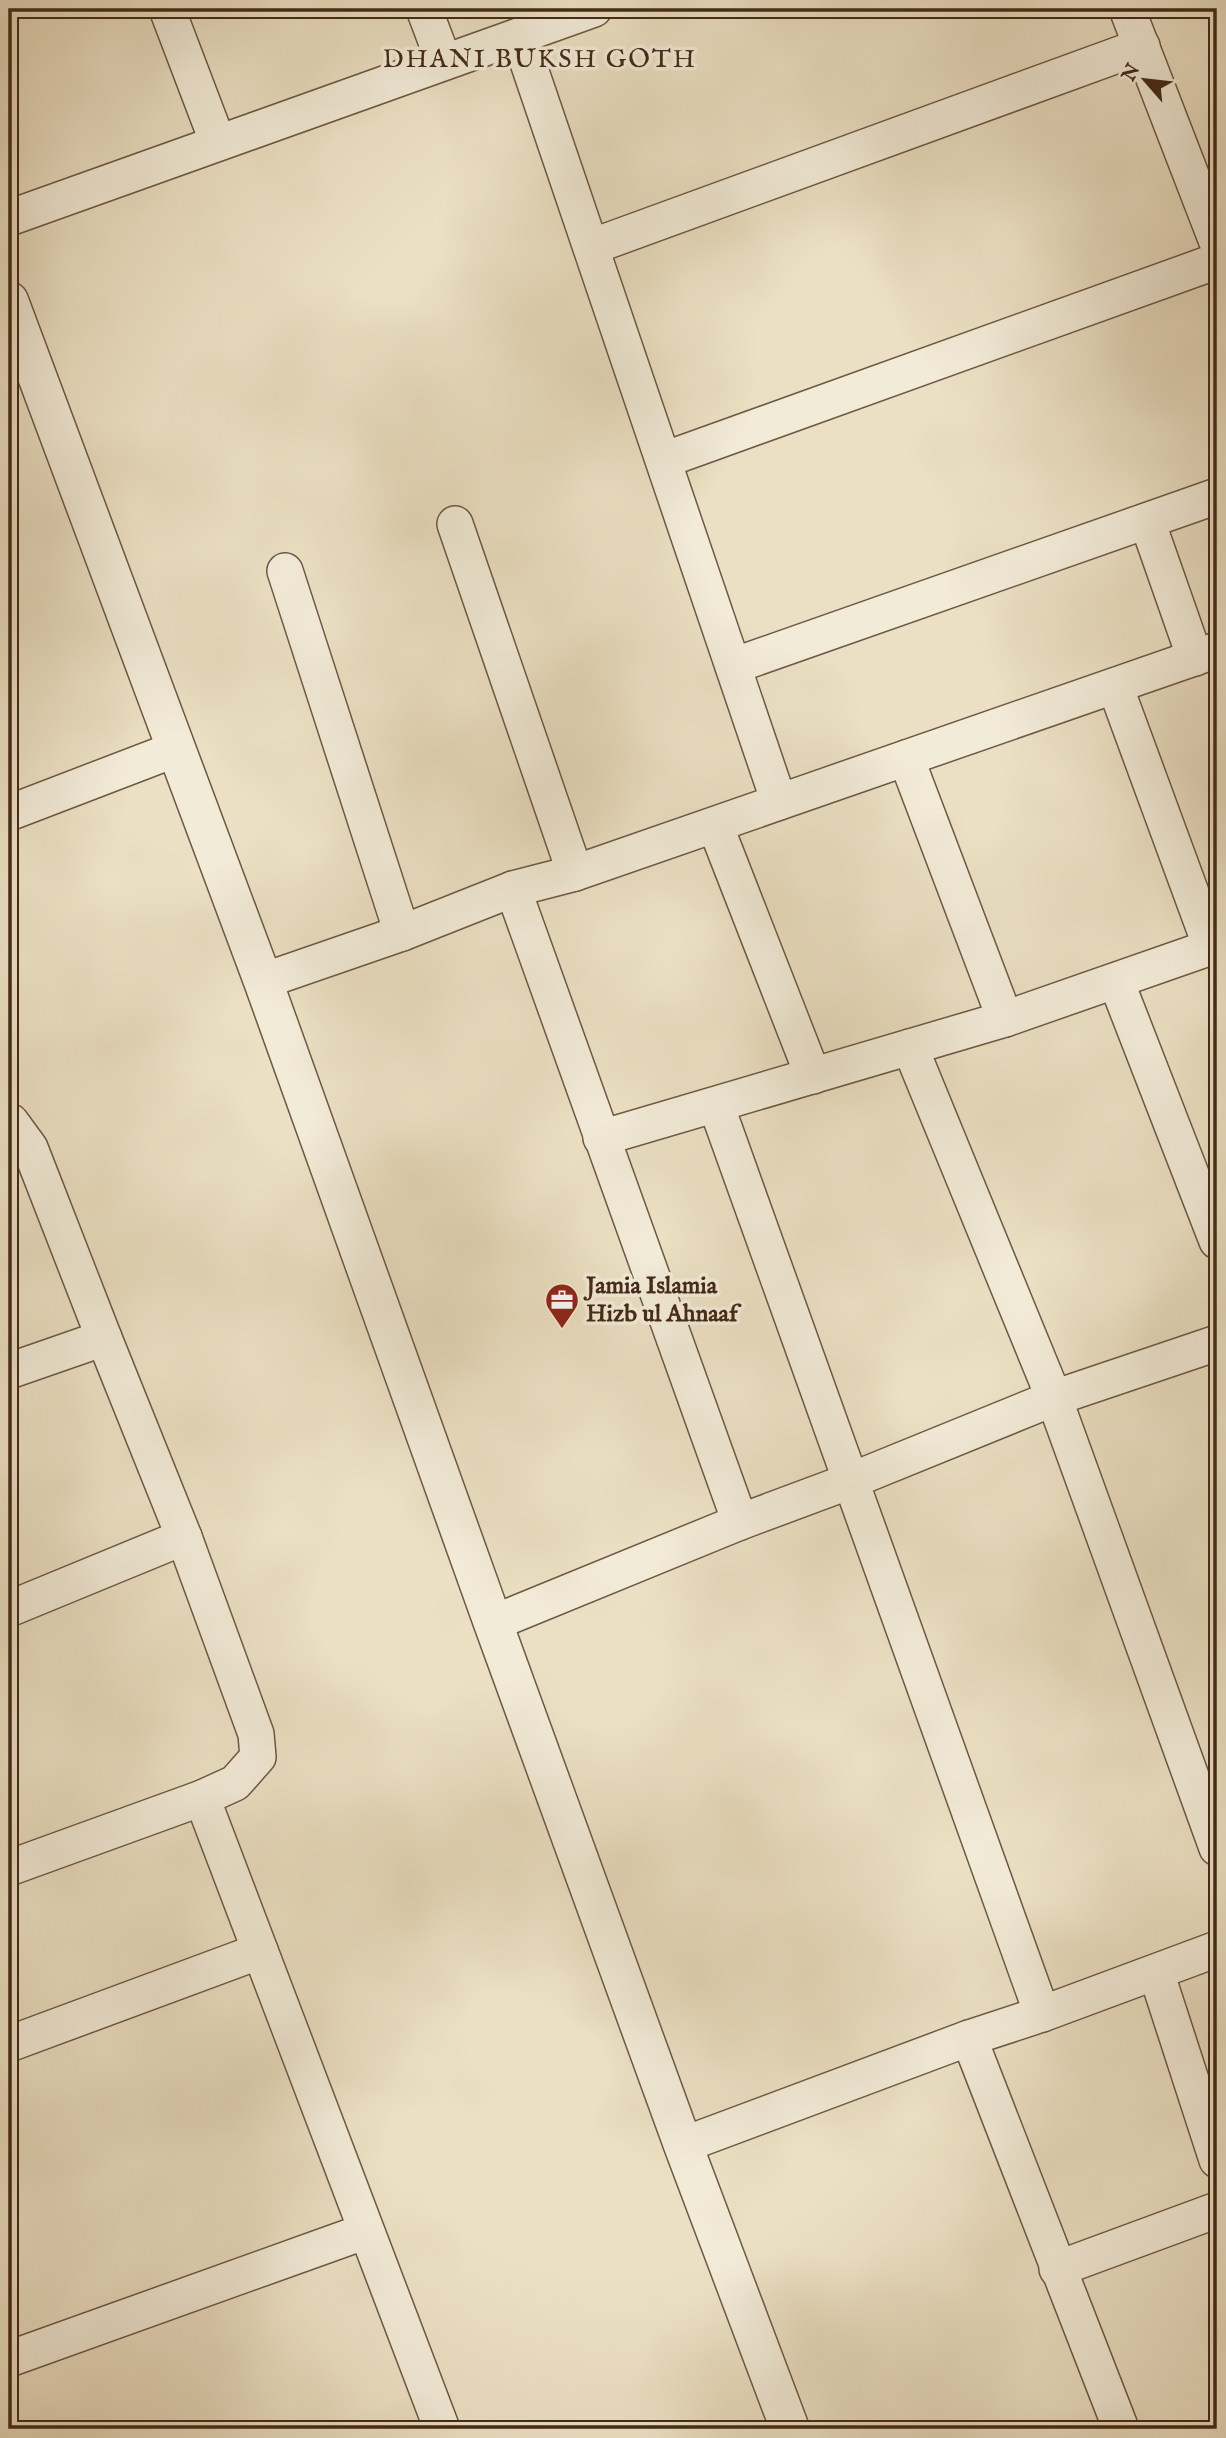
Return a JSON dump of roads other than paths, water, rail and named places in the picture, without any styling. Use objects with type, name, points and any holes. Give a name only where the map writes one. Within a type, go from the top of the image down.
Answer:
[{"type":"street","points":[[167,9],[218,143]]},
{"type":"street","points":[[424,9],[444,62]]},
{"type":"street","points":[[9,218],[594,9]]},
{"type":"street","points":[[1127,9],[1217,242]]},
{"type":"street","points":[[519,36],[779,802]]},
{"type":"street","points":[[590,247],[1142,46]]},
{"type":"street","points":[[664,460],[1217,261]]},
{"type":"street","points":[[9,301],[263,981],[493,1623],[683,2145],[790,2429]]},
{"type":"street","points":[[733,666],[1217,496]]},
{"type":"street","points":[[263,981],[402,933],[513,889],[575,873],[1206,654],[1147,521]]},
{"type":"street","points":[[455,524],[575,873]]},
{"type":"street","points":[[285,571],[402,933]]},
{"type":"street","points":[[601,1138],[1005,1019],[1214,946],[1115,685]]},
{"type":"street","points":[[9,813],[176,749]]},
{"type":"street","points":[[905,758],[1005,1019]]},
{"type":"street","points":[[715,825],[813,1076]]},
{"type":"street","points":[[513,889],[740,1521]]},
{"type":"street","points":[[1116,981],[1217,1241]]},
{"type":"street","points":[[910,1047],[1054,1398],[1217,1848]]},
{"type":"street","points":[[716,1105],[1042,2014]]},
{"type":"street","points":[[9,1122],[30,1148],[184,1537],[256,1734],[258,1757],[235,1783],[202,1798],[9,1867]]},
{"type":"street","points":[[9,1371],[104,1338]]},
{"type":"street","points":[[493,1623],[740,1521],[850,1481],[1054,1398],[1217,1343]]},
{"type":"street","points":[[9,1608],[184,1537]]},
{"type":"street","points":[[202,1798],[442,2429]]},
{"type":"street","points":[[683,2145],[1217,1949]]},
{"type":"street","points":[[9,2044],[260,1951]]},
{"type":"street","points":[[1156,1972],[1217,2160]]},
{"type":"street","points":[[969,2038],[1121,2429]]},
{"type":"street","points":[[1058,2269],[1217,2210]]},
{"type":"street","points":[[9,2359],[366,2231]]},
{"type":"place","name":"Jamia Islamia Hizb ul Ahnaaf","points":[[562,1330]]},
{"type":"district","name":"DHANI BUKSH GOTH","points":[[540,59]]}]
